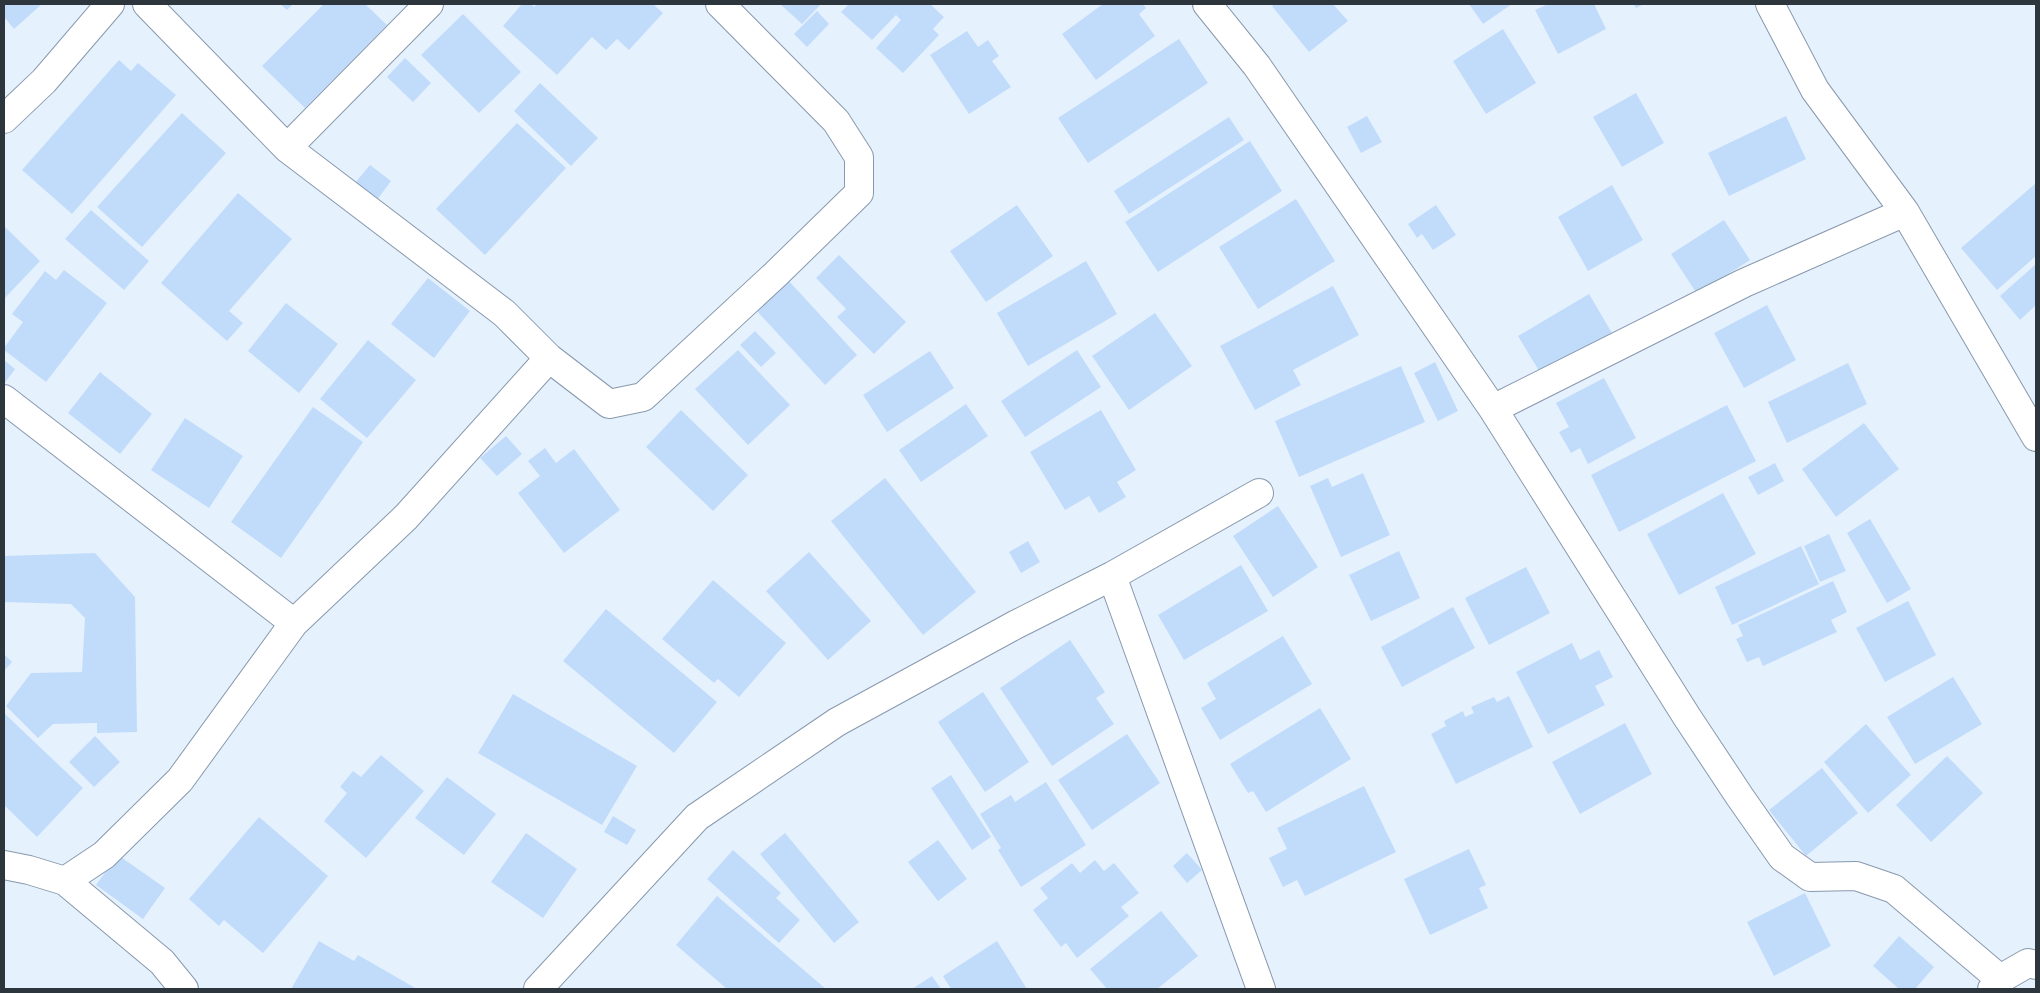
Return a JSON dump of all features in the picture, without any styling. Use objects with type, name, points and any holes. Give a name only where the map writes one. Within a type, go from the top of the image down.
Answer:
[{"type":"street","points":[[4,120],[44,81],[110,4]]},
{"type":"street","points":[[147,4],[288,148],[504,313],[548,358],[609,404],[643,397],[859,193],[859,157],[836,121],[720,4]]},
{"type":"street","points":[[288,148],[429,4]]},
{"type":"street","points":[[1207,4],[1257,66],[1493,409],[1687,717],[1782,857],[1810,877],[1856,876],[1894,889],[1996,984],[2028,963],[2036,965]]},
{"type":"street","points":[[1770,4],[1815,90],[1905,212],[2036,437]]},
{"type":"street","points":[[1493,409],[1744,283],[1905,212]]},
{"type":"street","points":[[65,882],[104,855],[180,780],[294,622],[406,517],[548,358]]},
{"type":"street","points":[[4,399],[294,622]]},
{"type":"street","points":[[538,989],[697,817],[836,722],[1015,625],[1112,576],[1259,493]]},
{"type":"street","points":[[1112,576],[1258,988]]},
{"type":"street","points":[[4,865],[29,870],[65,882],[162,962],[184,989]]},
{"type":"building","points":[[4,4],[42,4],[14,29],[4,17]]},
{"type":"building","points":[[280,4],[293,4],[287,10]]},
{"type":"building","points":[[324,4],[365,4],[387,25],[305,108],[262,66]]},
{"type":"building","points":[[522,4],[531,4],[534,7],[537,4],[653,4],[663,13],[629,50],[617,39],[606,50],[592,37],[557,75],[503,26]]},
{"type":"building","points":[[780,4],[821,4],[802,24]]},
{"type":"building","points":[[849,4],[930,4],[944,17],[933,29],[939,35],[903,73],[876,48],[901,20],[896,15],[872,40],[841,12]]},
{"type":"building","points":[[1103,4],[1143,4],[1146,8],[1139,14],[1155,36],[1096,80],[1062,34]]},
{"type":"building","points":[[1275,4],[1333,4],[1348,21],[1309,52],[1272,6]]},
{"type":"building","points":[[1469,4],[1512,4],[1483,24]]},
{"type":"building","points":[[1548,4],[1594,4],[1606,29],[1558,54],[1535,10]]},
{"type":"building","points":[[1633,4],[1644,4],[1636,8]]},
{"type":"building","points":[[817,11],[829,24],[807,47],[794,34]]},
{"type":"building","points":[[463,14],[521,72],[479,113],[421,55]]},
{"type":"building","points":[[1503,29],[1536,83],[1486,114],[1453,61]]},
{"type":"building","points":[[967,31],[978,47],[988,40],[999,56],[992,61],[1011,87],[969,114],[930,55]]},
{"type":"building","points":[[1179,39],[1208,83],[1088,163],[1058,118]]},
{"type":"building","points":[[405,58],[431,83],[413,102],[387,77]]},
{"type":"building","points":[[119,60],[131,71],[138,63],[176,95],[72,214],[22,170]]},
{"type":"building","points":[[540,83],[598,138],[571,166],[514,111]]},
{"type":"building","points":[[1636,93],[1664,143],[1622,167],[1593,117]]},
{"type":"building","points":[[182,113],[226,153],[142,247],[97,207]]},
{"type":"building","points":[[1367,116],[1382,142],[1361,153],[1347,127]]},
{"type":"building","points":[[1786,116],[1806,159],[1729,196],[1708,153]]},
{"type":"building","points":[[1229,117],[1244,140],[1129,214],[1114,191]]},
{"type":"building","points":[[517,123],[566,168],[485,255],[436,209]]},
{"type":"building","points":[[1250,141],[1282,191],[1158,272],[1125,222]]},
{"type":"building","points":[[370,165],[391,181],[377,200],[355,183]]},
{"type":"building","points":[[2036,183],[2036,256],[1997,290],[1961,248]]},
{"type":"building","points":[[1612,185],[1643,240],[1588,271],[1558,217]]},
{"type":"building","points":[[238,193],[292,239],[229,311],[243,323],[227,341],[161,283]]},
{"type":"building","points":[[1296,199],[1335,261],[1258,309],[1219,247]]},
{"type":"building","points":[[1017,205],[1053,256],[986,302],[950,251]]},
{"type":"building","points":[[1436,205],[1456,235],[1433,250],[1422,234],[1417,238],[1408,224]]},
{"type":"building","points":[[91,210],[149,261],[124,290],[65,239]]},
{"type":"building","points":[[1724,220],[1750,260],[1697,294],[1671,254]]},
{"type":"building","points":[[4,226],[40,261],[4,299]]},
{"type":"building","points":[[839,255],[906,322],[874,354],[837,317],[846,309],[816,278]]},
{"type":"building","points":[[1086,261],[1117,314],[1028,366],[997,313]]},
{"type":"building","points":[[2036,264],[2036,305],[2020,320],[2000,296]]},
{"type":"building","points":[[64,270],[107,303],[46,382],[4,350],[4,348],[23,322],[12,314],[45,271],[56,280]]},
{"type":"building","points":[[428,278],[470,311],[434,358],[391,324]]},
{"type":"building","points":[[788,280],[857,355],[825,385],[756,310]]},
{"type":"building","points":[[1333,286],[1359,335],[1293,370],[1301,385],[1255,410],[1220,346]]},
{"type":"building","points":[[1589,294],[1612,333],[1541,374],[1518,336]]},
{"type":"building","points":[[286,303],[338,344],[299,393],[248,351]]},
{"type":"building","points":[[1767,305],[1796,360],[1744,388],[1714,333]]},
{"type":"building","points":[[1155,313],[1192,366],[1129,410],[1092,356]]},
{"type":"building","points":[[755,331],[776,353],[761,367],[740,345]]},
{"type":"building","points":[[368,340],[416,380],[367,438],[320,399]]},
{"type":"building","points":[[738,350],[790,405],[748,445],[695,389]]},
{"type":"building","points":[[1077,350],[1101,387],[1025,437],[1001,401]]},
{"type":"building","points":[[930,351],[954,388],[887,432],[863,395]]},
{"type":"building","points":[[4,360],[15,369],[4,384]]},
{"type":"building","points":[[1435,362],[1458,411],[1438,421],[1414,373]]},
{"type":"building","points":[[1848,363],[1867,404],[1787,443],[1768,402]]},
{"type":"building","points":[[1401,366],[1425,422],[1299,477],[1275,421]]},
{"type":"building","points":[[100,372],[152,414],[120,454],[68,413]]},
{"type":"building","points":[[1604,378],[1636,438],[1588,464],[1580,448],[1571,453],[1559,432],[1569,427],[1556,403]]},
{"type":"building","points":[[966,404],[988,436],[921,482],[899,450]]},
{"type":"building","points":[[1727,405],[1756,461],[1619,532],[1591,475]]},
{"type":"building","points":[[313,407],[363,442],[281,558],[231,522]]},
{"type":"building","points":[[681,410],[748,475],[713,511],[646,447]]},
{"type":"building","points":[[1101,410],[1136,470],[1117,482],[1126,497],[1099,513],[1089,496],[1065,510],[1030,452]]},
{"type":"building","points":[[185,418],[243,456],[209,508],[151,470]]},
{"type":"building","points":[[1864,423],[1899,469],[1836,517],[1802,469]]},
{"type":"building","points":[[506,436],[522,454],[497,476],[480,458]]},
{"type":"building","points":[[545,448],[556,463],[574,449],[620,510],[564,553],[518,493],[540,476],[528,461]]},
{"type":"building","points":[[1775,463],[1784,481],[1758,495],[1748,477]]},
{"type":"building","points":[[1363,473],[1390,535],[1341,557],[1310,486],[1328,478],[1332,487]]},
{"type":"building","points":[[885,478],[976,592],[923,635],[831,521]]},
{"type":"building","points":[[1723,493],[1756,554],[1679,595],[1647,534]]},
{"type":"building","points":[[1278,506],[1318,567],[1273,597],[1233,536]]},
{"type":"building","points":[[1870,519],[1911,589],[1887,603],[1847,533]]},
{"type":"building","points":[[1829,534],[1846,571],[1820,582],[1804,546]]},
{"type":"building","points":[[1028,541],[1040,562],[1021,573],[1009,552]]},
{"type":"building","points":[[1801,546],[1819,584],[1732,625],[1715,587]]},
{"type":"building","points":[[1399,551],[1420,598],[1371,621],[1349,575]]},
{"type":"building","points":[[809,552],[871,621],[828,660],[766,591]]},
{"type":"building","points":[[95,553],[135,597],[137,732],[97,733],[97,723],[53,724],[38,738],[6,706],[31,673],[82,672],[85,618],[71,604],[4,602],[4,556]]},
{"type":"building","points":[[1241,565],[1268,611],[1184,660],[1158,615]]},
{"type":"building","points":[[1526,567],[1550,613],[1489,645],[1465,598]]},
{"type":"building","points":[[713,580],[786,643],[739,697],[718,679],[714,683],[662,639]]},
{"type":"building","points":[[1833,581],[1847,612],[1831,620],[1837,632],[1763,666],[1759,657],[1747,662],[1736,639],[1743,636],[1738,625]]},
{"type":"building","points":[[1908,601],[1936,655],[1885,682],[1856,628]]},
{"type":"building","points":[[1453,607],[1475,648],[1402,687],[1381,647]]},
{"type":"building","points":[[606,609],[717,702],[674,753],[563,661]]},
{"type":"building","points":[[1283,636],[1312,684],[1220,740],[1201,708],[1216,699],[1207,683]]},
{"type":"building","points":[[1070,640],[1105,692],[1096,698],[1114,724],[1052,766],[1000,688]]},
{"type":"building","points":[[1572,643],[1580,660],[1599,650],[1613,677],[1595,686],[1605,705],[1548,734],[1516,672]]},
{"type":"building","points":[[4,654],[12,662],[4,671]]},
{"type":"building","points":[[1953,677],[1982,724],[1915,764],[1887,717]]},
{"type":"building","points":[[983,692],[1029,762],[985,792],[938,722]]},
{"type":"building","points":[[513,694],[637,766],[602,825],[478,753]]},
{"type":"building","points":[[1509,696],[1533,747],[1456,784],[1431,734],[1446,726],[1444,721],[1463,711],[1465,717],[1474,713],[1471,707],[1494,697],[1497,702]]},
{"type":"building","points":[[1320,708],[1351,759],[1266,812],[1253,791],[1248,793],[1230,764]]},
{"type":"building","points":[[4,713],[83,788],[37,837],[4,805]]},
{"type":"building","points":[[1625,723],[1652,774],[1580,814],[1552,762]]},
{"type":"building","points":[[1866,724],[1911,775],[1868,813],[1824,762]]},
{"type":"building","points":[[1127,734],[1160,783],[1092,830],[1058,780]]},
{"type":"building","points":[[95,736],[120,762],[94,787],[69,762]]},
{"type":"building","points":[[381,755],[424,791],[366,858],[324,821],[347,793],[340,787],[353,771],[361,777]]},
{"type":"building","points":[[1947,756],[1983,793],[1931,842],[1896,805]]},
{"type":"building","points":[[1822,768],[1858,813],[1806,856],[1769,810]]},
{"type":"building","points":[[951,775],[991,837],[972,850],[931,788]]},
{"type":"building","points":[[447,777],[496,814],[464,855],[415,818]]},
{"type":"building","points":[[1046,782],[1086,845],[1021,887],[998,850],[1001,848],[980,814],[1011,795],[1015,802]]},
{"type":"building","points":[[1364,786],[1396,852],[1305,896],[1297,880],[1283,887],[1269,858],[1287,849],[1277,828]]},
{"type":"building","points":[[613,816],[636,830],[627,845],[604,832]]},
{"type":"building","points":[[259,817],[328,876],[263,953],[224,920],[219,926],[189,899]]},
{"type":"building","points":[[526,833],[577,869],[543,918],[491,882]]},
{"type":"building","points":[[785,833],[859,922],[834,943],[760,854]]},
{"type":"building","points":[[938,840],[967,879],[938,901],[908,862]]},
{"type":"building","points":[[1469,849],[1486,885],[1479,888],[1488,908],[1430,935],[1404,879]]},
{"type":"building","points":[[733,850],[781,893],[776,898],[800,920],[779,943],[707,879]]},
{"type":"building","points":[[1187,853],[1202,870],[1187,883],[1173,866]]},
{"type":"building","points":[[118,855],[165,888],[143,919],[96,885]]},
{"type":"building","points":[[1095,860],[1104,871],[1114,863],[1139,893],[1121,907],[1129,916],[1077,958],[1066,943],[1061,947],[1033,910],[1048,898],[1040,888],[1072,863],[1080,873]]},
{"type":"building","points":[[1805,893],[1831,946],[1774,976],[1747,922]]},
{"type":"building","points":[[717,896],[826,989],[727,989],[676,945]]},
{"type":"building","points":[[1161,911],[1198,956],[1157,989],[1107,989],[1090,969]]},
{"type":"building","points":[[1899,936],[1934,967],[1915,989],[1899,989],[1873,966]]},
{"type":"building","points":[[319,941],[354,961],[358,955],[417,989],[291,989]]},
{"type":"building","points":[[997,941],[1027,989],[951,989],[943,976]]},
{"type":"building","points":[[932,976],[941,989],[912,989]]}]
